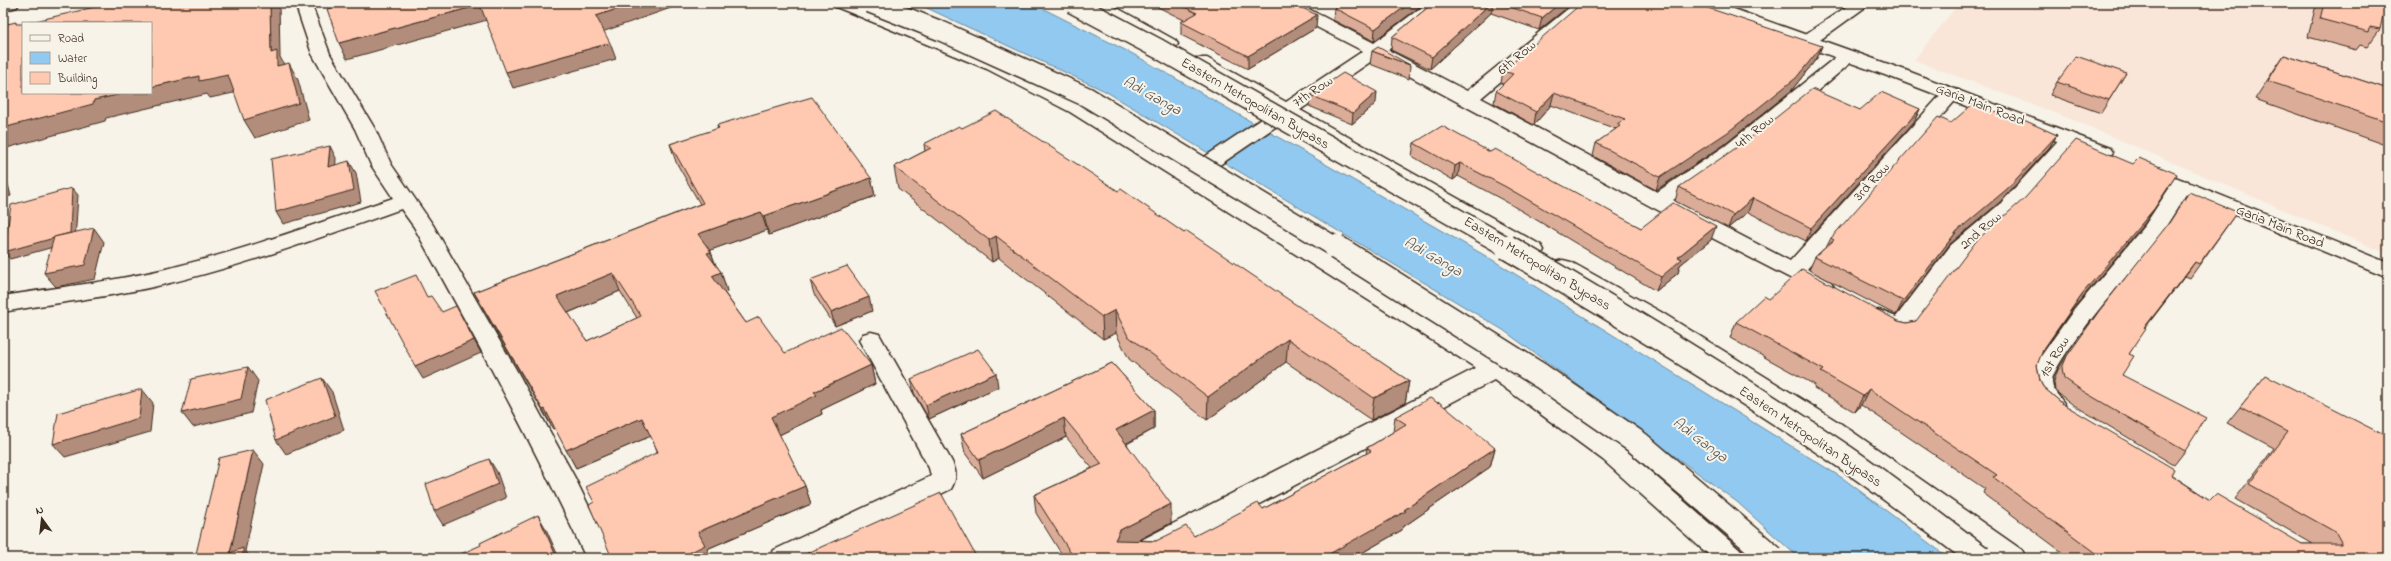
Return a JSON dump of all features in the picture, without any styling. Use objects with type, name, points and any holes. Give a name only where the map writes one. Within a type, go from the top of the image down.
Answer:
[{"type":"street","points":[[3,6],[11,3]]},
{"type":"street","points":[[303,3],[321,54],[365,129],[381,165],[429,236],[510,379],[565,485],[600,558]]},
{"type":"street","points":[[842,3],[877,20],[964,53],[1043,88],[1495,369],[1612,453],[1730,558]]},
{"type":"street","points":[[870,3],[941,31],[1087,97],[1286,216],[1541,376],[1632,438],[1773,558]]},
{"type":"street","name":"Eastern Metropolitan Bypass","points":[[1072,3],[1118,25],[1280,119],[1478,228],[1598,300],[1844,457],[1981,558]]},
{"type":"street","points":[[1095,3],[1654,318],[1831,430],[2012,558]]},
{"type":"street","points":[[1284,3],[1469,99],[1657,201],[1839,296]]},
{"type":"street","name":"7th Row","points":[[1187,178],[1376,50],[1438,3]]},
{"type":"street","name":"6th Row","points":[[1469,99],[1585,3]]},
{"type":"street","name":"Garia Main Road","points":[[1701,3],[1808,40],[2070,139],[2388,271]]},
{"type":"street","points":[[1808,40],[1863,3]]},
{"type":"street","name":"4th Row","points":[[1657,201],[1698,176],[1723,158],[1848,56]]},
{"type":"street","name":"3rd Row","points":[[1793,271],[1952,94]]},
{"type":"street","name":"2nd Row","points":[[1859,307],[1899,329],[1959,250],[2008,208],[2070,139]]},
{"type":"street","name":"1st Row","points":[[2074,420],[2043,396],[2040,381],[2046,366],[2080,317],[2152,230],[2181,186]]},
{"type":"street","points":[[3,304],[139,283],[174,275],[267,248],[404,201]]},
{"type":"street","points":[[784,558],[942,482],[944,474],[942,467],[871,340]]},
{"type":"street","points":[[1132,558],[1495,369]]},
{"type":"shaded area","points":[[1959,3],[2388,3],[2388,254],[2068,118],[1914,60]]},
{"type":"water","name":"Adi Ganga","points":[[916,3],[1032,3],[1133,54],[1491,259],[1844,479],[1949,558],[1799,558],[1737,502],[1503,330],[1105,91]]},
{"type":"building","points":[[110,3],[270,3],[271,53],[277,51],[277,66],[289,63],[299,103],[244,120],[228,75],[199,81],[199,76],[152,87],[152,22],[31,22]]},
{"type":"building","points":[[333,3],[635,3],[596,16],[610,43],[506,72],[480,5],[339,43],[327,9],[335,7]]},
{"type":"building","points":[[1176,3],[1292,3],[1317,15],[1248,56],[1181,22],[1197,13]]},
{"type":"building","points":[[1342,3],[1410,3],[1375,29],[1334,8]]},
{"type":"building","points":[[1433,3],[1491,3],[1432,57],[1392,37]]},
{"type":"building","points":[[1499,3],[1560,3],[1542,18]]},
{"type":"building","points":[[1582,3],[1693,3],[1822,46],[1796,78],[1728,132],[1660,177],[1596,143],[1620,126],[1617,124],[1625,119],[1554,93],[1536,112],[1496,91],[1513,74],[1503,71]]},
{"type":"building","points":[[2324,3],[2369,3],[2385,7],[2380,29],[2370,27],[2369,32],[2320,19]]},
{"type":"building","points":[[16,22],[16,24],[22,24],[22,94],[121,94],[94,100],[93,104],[3,128],[3,25]]},
{"type":"building","points":[[1378,47],[1410,65],[1372,51]]},
{"type":"building","points":[[2284,55],[2388,89],[2388,122],[2268,81]]},
{"type":"building","points":[[2076,56],[2126,73],[2109,100],[2057,82]]},
{"type":"building","points":[[1343,73],[1377,92],[1353,113],[1310,95]]},
{"type":"building","points":[[1812,89],[1860,110],[1881,92],[1920,109],[1811,228],[1753,198],[1733,215],[1679,187],[1749,139]]},
{"type":"building","points":[[812,97],[871,178],[764,216],[761,212],[698,234],[711,252],[707,253],[721,272],[712,276],[746,323],[759,317],[785,353],[841,327],[871,365],[814,392],[817,395],[771,417],[805,486],[698,532],[705,545],[679,558],[612,558],[589,505],[594,502],[586,487],[658,452],[642,418],[566,450],[545,409],[543,410],[474,292],[703,203],[670,144],[719,128],[717,125]],"holes":[[[613,273],[641,316],[587,341],[557,296]]]},
{"type":"building","points":[[1974,103],[2012,119],[2015,116],[2057,135],[2007,189],[1957,231],[1903,301],[1815,257],[1834,240],[1831,238],[1938,117],[1951,123]]},
{"type":"building","points":[[996,111],[1118,191],[1121,189],[1184,233],[1187,231],[1409,381],[1374,398],[1288,339],[1208,397],[1128,336],[1115,310],[1102,317],[996,236],[989,240],[894,167],[931,148],[924,144],[959,126],[962,128]]},
{"type":"building","points":[[1442,126],[1490,152],[1495,149],[1641,228],[1673,203],[1716,226],[1678,257],[1682,259],[1661,277],[1506,187],[1460,163],[1455,166],[1414,143]]},
{"type":"building","points":[[2076,140],[2133,164],[2139,158],[2177,174],[2154,209],[2082,294],[2043,350],[2037,365],[2040,381],[2043,387],[2063,404],[2174,469],[2171,475],[2210,500],[2216,494],[2302,544],[2341,544],[2342,542],[2337,533],[2249,484],[2288,432],[2240,407],[2266,375],[2388,437],[2388,558],[2103,558],[1993,477],[1997,475],[1869,389],[1863,396],[1821,372],[1824,370],[1736,322],[1764,296],[1769,299],[1802,269],[1898,321],[1907,323],[1916,321],[1977,240],[2025,198]]},
{"type":"building","points":[[330,146],[328,167],[349,161],[354,190],[276,212],[271,159]]},
{"type":"building","points":[[72,188],[70,233],[4,252],[11,205]]},
{"type":"building","points":[[2189,192],[2237,212],[2199,264],[2195,262],[2144,328],[2146,329],[2129,354],[2134,356],[2122,375],[2206,418],[2185,451],[2081,390],[2064,378],[2062,368],[2067,356],[2099,311],[2169,223]]},
{"type":"building","points":[[94,228],[85,265],[44,273],[54,237]]},
{"type":"building","points":[[847,266],[869,297],[831,312],[810,280]]},
{"type":"building","points":[[416,275],[427,297],[431,296],[442,312],[456,306],[474,340],[415,366],[375,291]]},
{"type":"building","points":[[978,349],[996,373],[926,405],[911,379]]},
{"type":"building","points":[[1112,363],[1154,410],[1116,430],[1171,504],[1120,530],[1115,540],[1156,541],[1186,526],[1194,536],[1258,503],[1263,509],[1371,451],[1367,448],[1406,424],[1395,417],[1430,398],[1438,403],[1439,402],[1495,448],[1404,510],[1406,511],[1322,558],[1074,558],[1034,495],[1102,464],[1064,418],[979,460],[961,434]]},
{"type":"building","points":[[248,367],[241,399],[182,413],[191,379]]},
{"type":"building","points":[[322,378],[335,416],[276,440],[265,400]]},
{"type":"building","points":[[142,389],[139,418],[53,444],[58,413]]},
{"type":"building","points":[[253,450],[230,553],[243,548],[243,558],[195,558],[219,458]]},
{"type":"building","points":[[489,459],[498,484],[434,511],[426,484]]},
{"type":"building","points":[[941,493],[977,558],[795,558],[810,552]]},
{"type":"building","points":[[538,515],[557,558],[452,558],[481,545],[480,543]]}]
